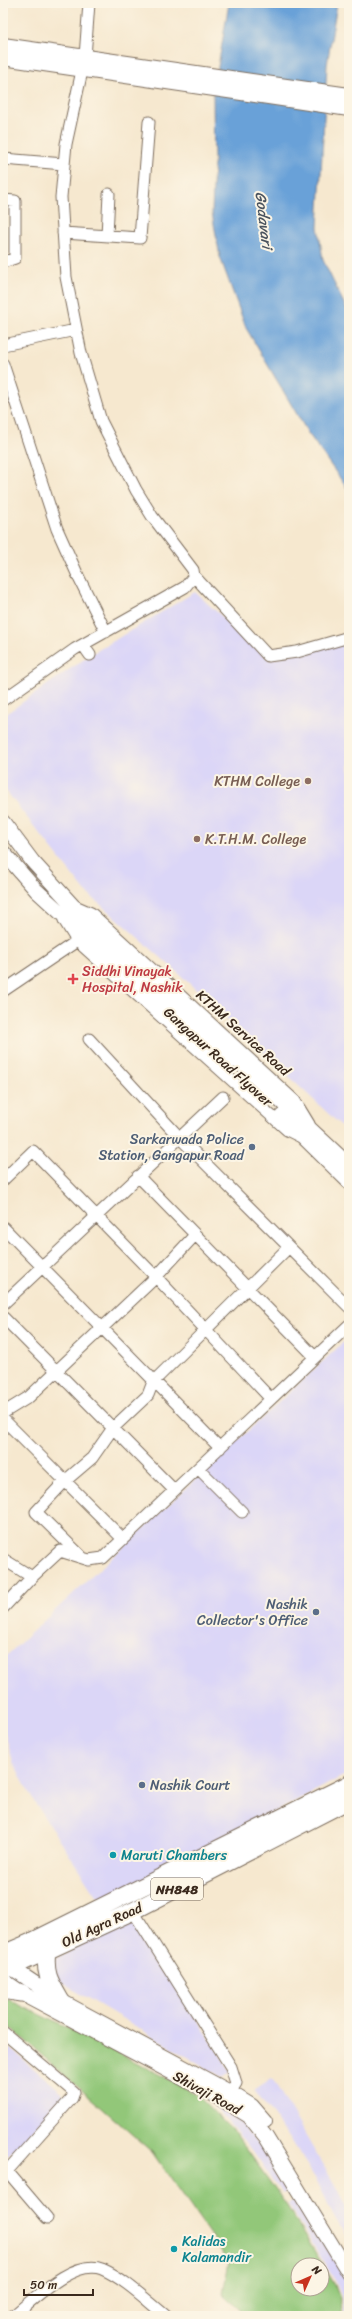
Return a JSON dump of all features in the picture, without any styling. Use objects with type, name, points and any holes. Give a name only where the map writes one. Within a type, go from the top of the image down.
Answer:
[{"type":"highway","name":"Old Agra Road","points":[[5,1967],[29,1943],[349,1784]]},
{"type":"highway","name":"Old Agra Road","points":[[5,1967],[47,1951],[133,1911],[349,1800]]},
{"type":"highway","points":[[3,1945],[29,1943]]},
{"type":"highway","points":[[47,1951],[45,1967],[60,2001]]},
{"type":"highway","points":[[3,1990],[22,1993]]},
{"type":"main road","points":[[3,45],[83,63],[189,80],[349,109]]},
{"type":"main road","points":[[3,58],[83,63]]},
{"type":"main road","points":[[189,80],[349,95]]},
{"type":"main road","points":[[3,822],[64,907]]},
{"type":"main road","points":[[3,852],[36,890],[64,907]]},
{"type":"main road","name":"Gangapur Road Flyover","points":[[64,907],[79,929],[310,1135]]},
{"type":"main road","points":[[310,1135],[349,1165]]},
{"type":"main road","points":[[310,1135],[349,1182]]},
{"type":"main road","name":"Shivaji Road","points":[[5,1967],[22,1993],[227,2096],[252,2106],[272,2128],[349,2257]]},
{"type":"main road","name":"Shivaji Road","points":[[5,1967],[60,2001],[227,2096],[249,2116],[266,2136],[349,2273]]},
{"type":"street","points":[[89,3],[83,63],[66,144],[61,197],[66,277],[76,330],[87,376],[101,421],[136,490],[152,516],[193,570],[194,576],[268,656],[297,652],[349,637]]},
{"type":"street","points":[[64,233],[140,238],[149,122]]},
{"type":"street","points":[[3,159],[64,164]]},
{"type":"street","points":[[107,236],[110,194]]},
{"type":"street","points":[[3,200],[15,201],[15,258],[3,262]]},
{"type":"street","points":[[3,345],[76,330]]},
{"type":"street","points":[[3,364],[57,529],[106,632]]},
{"type":"street","points":[[3,700],[83,645],[185,587],[194,576]]},
{"type":"street","points":[[83,645],[90,655]]},
{"type":"street","points":[[64,907],[79,929],[287,1130],[310,1135]]},
{"type":"street","name":"KTHM Service Road","points":[[64,907],[91,913],[295,1101],[310,1135]]},
{"type":"street","points":[[3,991],[79,929]]},
{"type":"street","points":[[89,1039],[179,1137],[349,1307]]},
{"type":"street","points":[[3,1304],[223,1097]]},
{"type":"street","points":[[3,1180],[33,1151],[156,1277],[271,1399]]},
{"type":"street","points":[[138,1176],[315,1357]]},
{"type":"street","points":[[3,1227],[41,1268],[220,1448]]},
{"type":"street","points":[[3,1413],[29,1396],[56,1372],[156,1277],[196,1235]]},
{"type":"street","points":[[84,1559],[36,1512],[65,1481],[92,1458],[113,1428],[148,1394],[153,1382],[290,1247]]},
{"type":"street","points":[[3,1317],[174,1490]]},
{"type":"street","points":[[3,1608],[32,1577],[60,1551],[89,1560],[103,1558],[349,1325]]},
{"type":"street","points":[[3,1419],[123,1539]]},
{"type":"street","points":[[198,1468],[242,1512]]},
{"type":"street","points":[[3,1560],[32,1577]]},
{"type":"street","points":[[133,1911],[231,2067],[236,2083],[227,2096]]},
{"type":"street","points":[[3,2032],[74,2092],[72,2098],[5,2173],[47,2218]]},
{"type":"street","points":[[13,2316],[68,2274],[81,2268],[100,2268],[116,2276],[166,2316]]},
{"type":"shaded area","name":"K.T.H.M. College","points":[[195,592],[270,660],[349,637],[349,1133],[174,969],[85,891],[3,787],[3,716],[90,655]]},
{"type":"shaded area","points":[[349,1337],[349,1773],[101,1903],[33,1800],[13,1762],[3,1726],[3,1659]]},
{"type":"shaded area","points":[[131,1917],[231,2072],[222,2077],[62,1983],[51,1972],[57,1957]]},
{"type":"shaded area","points":[[3,2043],[68,2097],[3,2160]]},
{"type":"shaded area","points":[[272,2078],[349,2210],[349,2240],[335,2219],[315,2178],[293,2143],[254,2090]]},
{"type":"shaded area","points":[[216,2100],[240,2123],[263,2150],[289,2190],[282,2194],[251,2149],[212,2104]]},
{"type":"shaded area","points":[[298,2197],[346,2275],[349,2284],[349,2316],[345,2316],[343,2302],[336,2282],[330,2272],[330,2257],[321,2257],[288,2204]]},
{"type":"green space","points":[[3,1997],[115,2051],[196,2094],[235,2133],[287,2206],[318,2257],[290,2257],[290,2297],[330,2297],[330,2277],[335,2285],[341,2303],[343,2316],[246,2316],[223,2293],[229,2262],[152,2152],[3,2021]]},
{"type":"water","name":"Godavari","points":[[229,3],[337,3],[327,65],[318,227],[323,260],[349,314],[349,491],[308,433],[246,328],[220,257],[212,213],[214,162],[213,96]]},
{"type":"place","name":"KTHM College","points":[[308,781]]},
{"type":"place","name":"K.T.H.M. College","points":[[197,839]]},
{"type":"place","name":"Siddhi Vinayak Hospital, Nashik","points":[[73,979]]},
{"type":"place","name":"Sarkarwada Police Station, Gangapur Road","points":[[252,1147]]},
{"type":"place","name":"Nashik Collector's Office","points":[[316,1612]]},
{"type":"place","name":"Nashik Court","points":[[142,1785]]},
{"type":"place","name":"Maruti Chambers","points":[[113,1855]]},
{"type":"place","name":"Kalidas Kalamandir","points":[[174,2249]]}]
